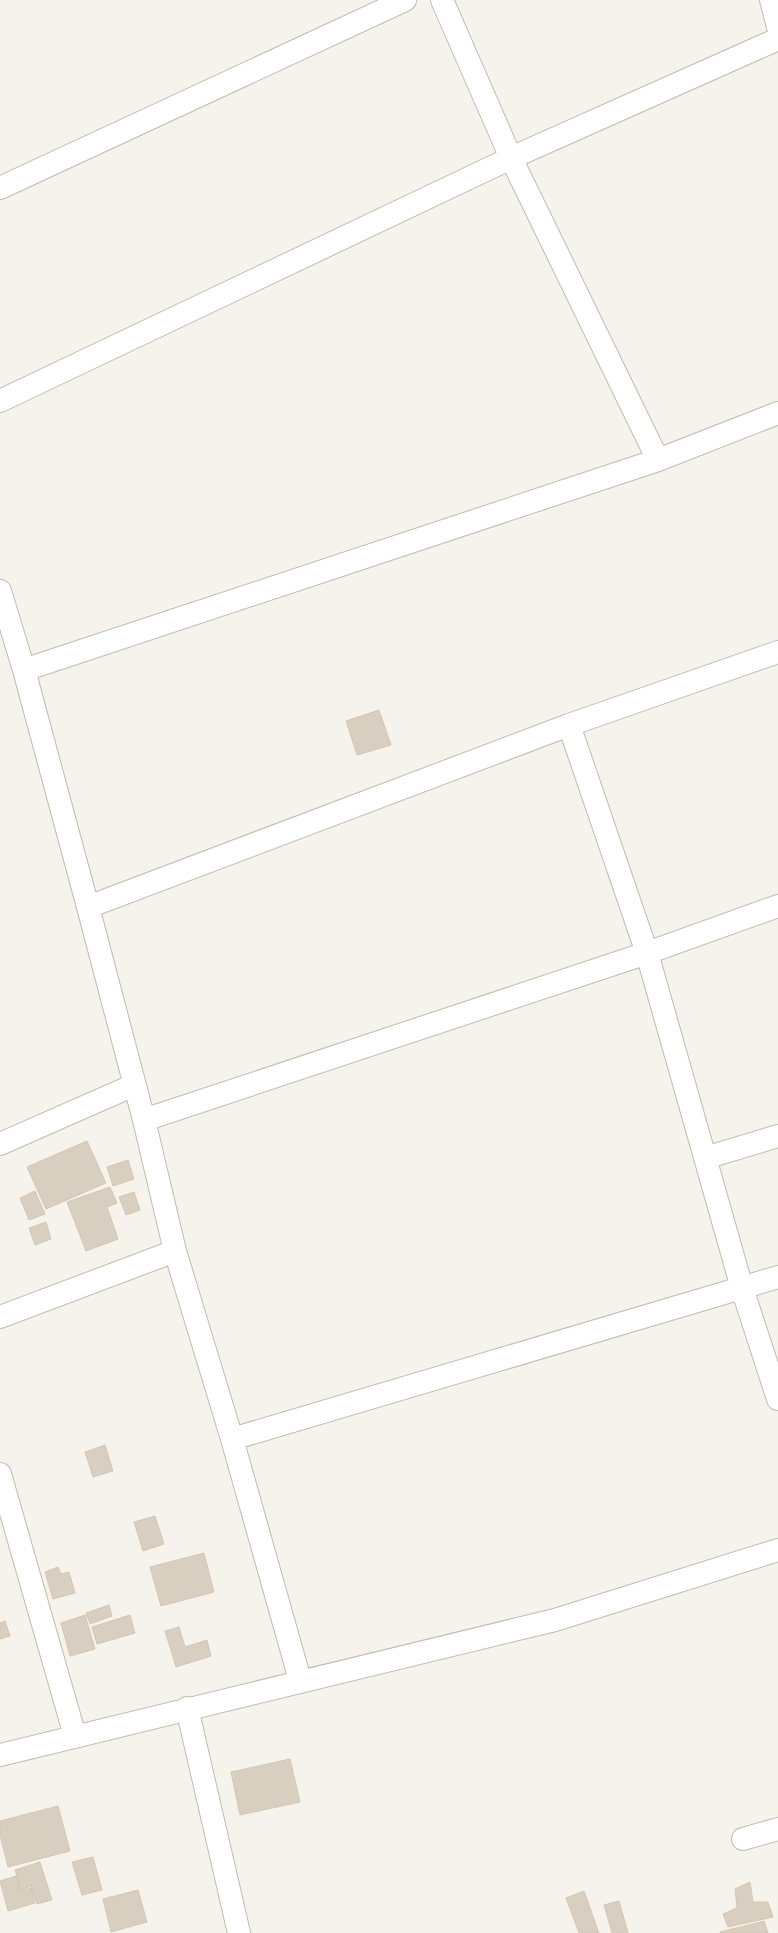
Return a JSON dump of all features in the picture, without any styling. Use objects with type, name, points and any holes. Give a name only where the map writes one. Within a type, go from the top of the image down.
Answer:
[{"type":"street","points":[[0,188],[405,0]]},
{"type":"street","points":[[442,0],[511,158],[658,460]]},
{"type":"street","points":[[771,0],[778,27]]},
{"type":"street","points":[[0,401],[511,158],[778,40]]},
{"type":"street","points":[[24,670],[658,460],[778,413]]},
{"type":"street","points":[[0,591],[24,670],[88,907],[144,1120],[175,1252],[232,1439],[300,1680]]},
{"type":"street","points":[[88,907],[569,725],[778,652]]},
{"type":"street","points":[[569,725],[647,953],[742,1288],[778,1399]]},
{"type":"street","points":[[144,1120],[647,953],[778,906]]},
{"type":"street","points":[[0,1144],[134,1085]]},
{"type":"street","points":[[705,1158],[778,1136]]},
{"type":"street","points":[[0,1317],[175,1252]]},
{"type":"street","points":[[232,1439],[778,1277]]},
{"type":"street","points":[[0,1474],[75,1736]]},
{"type":"street","points":[[0,1755],[300,1680],[555,1620],[778,1550]]},
{"type":"street","points":[[187,1708],[239,1933]]},
{"type":"street","points":[[743,1839],[778,1829]]},
{"type":"building","points":[[379,710],[391,745],[357,755],[346,721]]},
{"type":"building","points":[[87,1141],[106,1183],[46,1209],[27,1167]]},
{"type":"building","points":[[128,1160],[134,1179],[113,1186],[107,1167]]},
{"type":"building","points":[[110,1187],[117,1203],[107,1207],[118,1239],[86,1251],[67,1202]]},
{"type":"building","points":[[35,1191],[45,1214],[29,1220],[20,1198]]},
{"type":"building","points":[[134,1192],[140,1210],[126,1215],[119,1197]]},
{"type":"building","points":[[46,1222],[51,1239],[35,1245],[29,1228]]},
{"type":"building","points":[[105,1445],[113,1471],[93,1477],[85,1452]]},
{"type":"building","points":[[155,1516],[164,1544],[143,1551],[134,1522]]},
{"type":"building","points":[[204,1553],[214,1592],[161,1606],[150,1567]]},
{"type":"building","points":[[58,1567],[61,1574],[69,1572],[75,1593],[53,1599],[45,1572]]},
{"type":"building","points":[[109,1605],[112,1616],[90,1624],[86,1613]]},
{"type":"building","points":[[85,1615],[95,1649],[70,1656],[61,1623]]},
{"type":"building","points":[[130,1615],[135,1633],[97,1644],[92,1627]]},
{"type":"building","points":[[5,1621],[10,1636],[0,1639],[0,1623]]},
{"type":"building","points":[[179,1627],[185,1647],[207,1640],[211,1656],[176,1667],[165,1631]]},
{"type":"building","points":[[290,1759],[300,1802],[240,1815],[231,1772]]},
{"type":"building","points":[[58,1806],[70,1851],[8,1867],[0,1835],[0,1821]]},
{"type":"building","points":[[93,1857],[102,1890],[82,1895],[72,1862]]},
{"type":"building","points":[[40,1862],[52,1900],[37,1904],[31,1886],[21,1890],[15,1870]]},
{"type":"building","points":[[16,1876],[21,1891],[31,1888],[35,1903],[8,1911],[0,1881]]},
{"type":"building","points":[[750,1882],[753,1902],[768,1902],[773,1917],[728,1927],[723,1914],[737,1908],[735,1889]]},
{"type":"building","points":[[138,1890],[147,1922],[111,1932],[103,1899]]},
{"type":"building","points":[[584,1891],[599,1933],[579,1933],[566,1898]]},
{"type":"building","points":[[619,1901],[628,1933],[612,1933],[604,1905]]},
{"type":"building","points":[[764,1921],[768,1933],[720,1933],[720,1932]]}]
